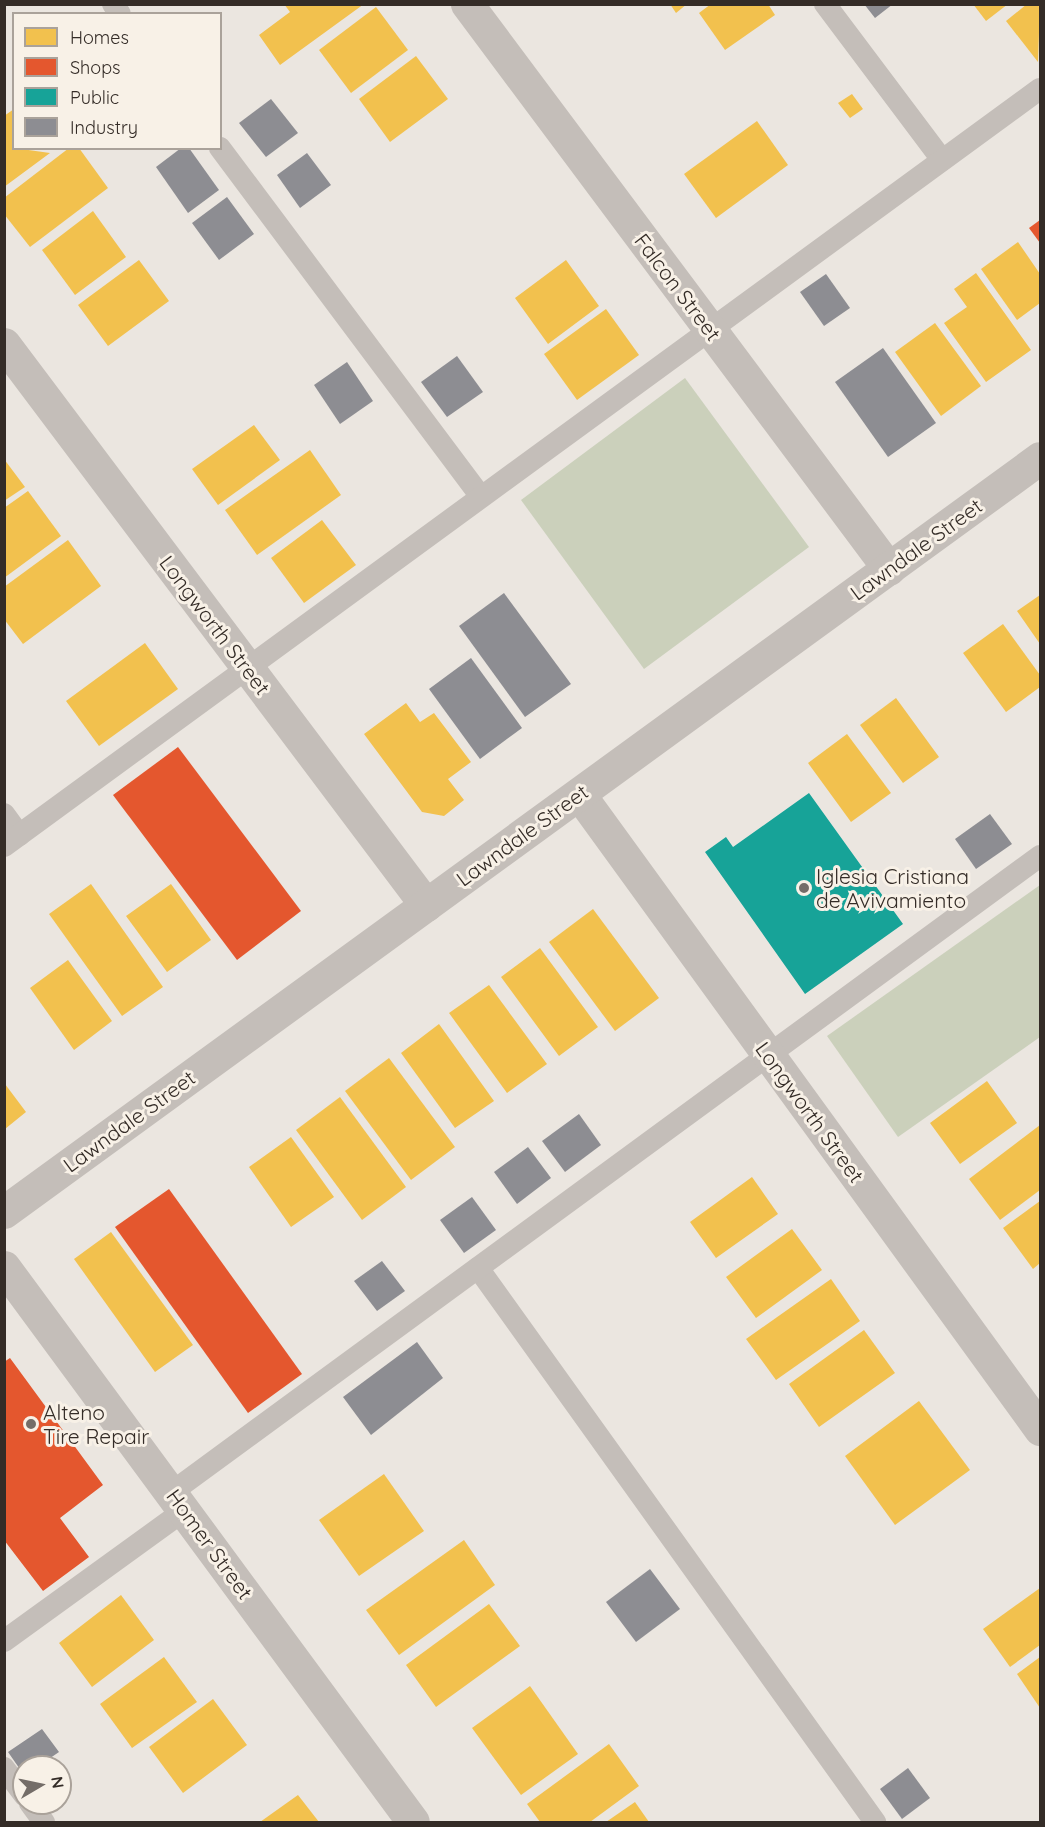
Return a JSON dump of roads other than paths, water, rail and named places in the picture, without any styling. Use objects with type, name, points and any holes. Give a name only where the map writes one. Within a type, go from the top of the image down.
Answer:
[{"type":"street","name":"Falcon Street","points":[[467,4],[889,569]]},
{"type":"street","name":"Longworth Street","points":[[4,344],[426,905]]},
{"type":"street","name":"Lawndale Street","points":[[4,1212],[1041,458]]},
{"type":"street","name":"Longworth Street","points":[[579,794],[1041,1429]]},
{"type":"street","name":"Homer Street","points":[[4,1268],[413,1822]]},
{"type":"lane","points":[[825,4],[942,160]]},
{"type":"lane","points":[[4,814],[12,840],[246,665],[1041,89]]},
{"type":"lane","points":[[221,150],[480,496]]},
{"type":"lane","points":[[4,1641],[178,1501],[478,1268],[1041,856]]},
{"type":"lane","points":[[478,1268],[875,1822]]},
{"type":"place","name":"Iglesia Cristiana de Avivamiento","points":[[804,888]]},
{"type":"place","name":"Alteno Tire Repair","points":[[31,1424]]}]
